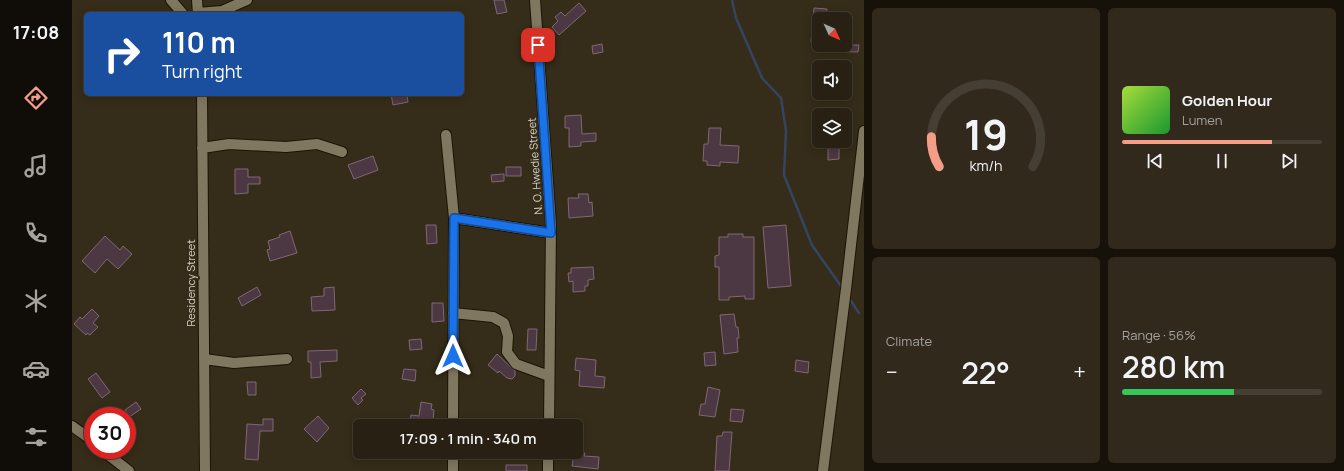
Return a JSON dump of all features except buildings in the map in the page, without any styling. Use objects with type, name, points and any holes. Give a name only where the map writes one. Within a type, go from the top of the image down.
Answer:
[{"type":"street","points":[[171,0],[181,12]]},
{"type":"street","points":[[198,0],[198,12]]},
{"type":"street","points":[[214,12],[222,11],[247,0]]},
{"type":"street","name":"N. O. Hwedie Street","points":[[535,0],[551,233],[549,419]]},
{"type":"street","name":"Residency Street","points":[[202,96],[205,471]]},
{"type":"street","points":[[823,471],[864,130]]},
{"type":"street","points":[[446,135],[454,218],[453,419]]},
{"type":"street","points":[[202,148],[229,144],[286,147],[317,144],[342,152]]},
{"type":"street","points":[[454,218],[551,233]]},
{"type":"street","points":[[453,314],[493,317],[504,323],[508,336],[507,352],[516,364],[549,376]]},
{"type":"street","points":[[204,359],[234,363],[287,359]]},
{"type":"street","points":[[72,426],[84,435]]},
{"type":"street","points":[[114,459],[129,471]]},
{"type":"street","points":[[453,459],[453,471]]},
{"type":"street","points":[[548,459],[548,471]]},
{"type":"waterway","points":[[732,0],[736,18],[762,78],[781,98],[786,131],[784,175],[812,245],[843,289]]},
{"type":"waterway","points":[[849,298],[859,313]]},
{"type":"route","points":[[453,356],[454,218],[551,233],[538,45]]}]
